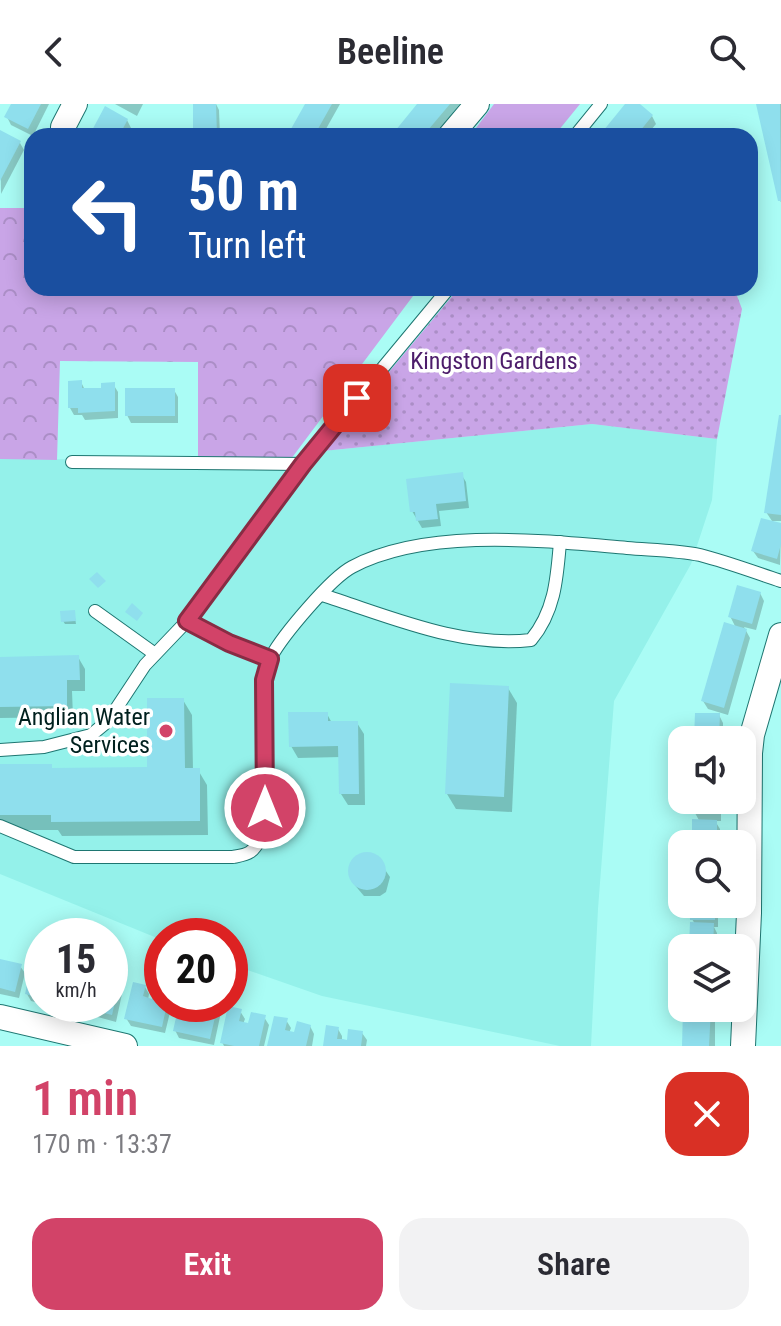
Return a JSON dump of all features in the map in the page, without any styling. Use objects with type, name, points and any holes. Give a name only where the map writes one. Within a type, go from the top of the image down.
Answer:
[{"type":"street","points":[[63,127],[75,104]]},
{"type":"street","points":[[457,128],[477,104]]},
{"type":"street","points":[[743,1046],[749,913],[750,753],[752,735],[781,635]]},
{"type":"street","points":[[0,1017],[125,1046]]},
{"type":"lane","points":[[582,128],[601,104]]},
{"type":"lane","points":[[0,750],[44,747],[91,735],[108,721],[155,654],[187,621],[303,464],[442,296]]},
{"type":"lane","points":[[72,462],[303,464]]},
{"type":"lane","points":[[0,826],[74,857],[233,857],[250,853],[260,841],[265,808],[264,680],[270,659],[294,623],[349,568],[392,551],[436,542],[560,542],[698,555],[781,581]]},
{"type":"lane","points":[[322,595],[468,639],[510,643],[531,640],[550,610],[560,542]]},
{"type":"lane","points":[[95,611],[155,654]]},
{"type":"lane","points":[[187,621],[229,643],[270,659]]},
{"type":"shaded area","points":[[592,424],[717,439],[712,500],[691,564],[614,701],[591,1046],[560,1046],[322,996],[248,970],[248,918],[144,918],[144,933],[128,926],[128,918],[108,918],[0,874],[0,459],[273,460],[323,451]]},
{"type":"green space","points":[[494,104],[580,104],[560,128],[476,128]]},
{"type":"green space","points":[[0,208],[24,208],[24,296],[413,296],[291,459],[198,459],[198,362],[60,361],[57,460],[0,459]]},
{"type":"green space","name":"Kingston Gardens","points":[[452,296],[737,296],[742,309],[717,439],[592,424],[323,451]]},
{"type":"building","points":[[11,104],[41,104],[29,128],[4,117]]},
{"type":"building","points":[[193,104],[216,104],[217,128],[193,128]]},
{"type":"building","points":[[305,104],[332,104],[318,128],[292,128]]},
{"type":"building","points":[[417,104],[450,104],[430,128],[398,128]]},
{"type":"building","points":[[625,104],[640,104],[653,115],[642,128],[606,128]]},
{"type":"building","points":[[756,104],[780,104],[781,201],[778,201]]},
{"type":"building","points":[[105,106],[128,119],[123,128],[93,128]]},
{"type":"building","points":[[0,130],[21,141],[0,181]]},
{"type":"building","points":[[82,380],[82,388],[101,388],[101,383],[115,382],[115,411],[78,413],[78,408],[68,408],[68,381]]},
{"type":"building","points":[[125,388],[175,388],[175,416],[125,416]]},
{"type":"building","points":[[781,415],[781,515],[764,513]]},
{"type":"building","points":[[463,472],[466,501],[436,504],[438,519],[416,521],[415,512],[410,512],[406,479]]},
{"type":"building","points":[[761,518],[781,523],[777,559],[751,551]]},
{"type":"building","points":[[97,572],[106,581],[98,588],[89,579]]},
{"type":"building","points":[[737,585],[761,592],[752,624],[728,617]]},
{"type":"building","points":[[132,603],[143,613],[137,621],[125,612]]},
{"type":"building","points":[[75,610],[76,621],[61,622],[60,611]]},
{"type":"building","points":[[724,622],[747,629],[724,708],[701,701]]},
{"type":"building","points":[[79,655],[80,680],[67,680],[67,706],[0,707],[0,657]]},
{"type":"building","points":[[450,683],[509,686],[504,797],[445,794]]},
{"type":"building","name":"Anglian Water Services","points":[[147,698],[184,698],[185,768],[200,768],[200,821],[51,822],[51,815],[0,815],[0,764],[52,764],[52,768],[147,767]]},
{"type":"building","points":[[288,712],[328,712],[328,721],[358,721],[359,794],[339,794],[338,746],[289,747]]},
{"type":"building","points":[[695,713],[720,713],[720,726],[695,726]]},
{"type":"building","points":[[692,819],[717,820],[717,830],[692,830]]},
{"type":"building","points":[[367,852],[381,857],[386,871],[381,885],[367,890],[353,885],[348,871],[353,857]]},
{"type":"building","points":[[690,918],[715,918],[715,920]]},
{"type":"building","points":[[690,922],[714,923],[714,934],[690,934]]},
{"type":"building","points":[[0,959],[22,964],[15,992],[0,988]]},
{"type":"building","points":[[133,982],[144,985],[144,1022],[163,1022],[162,1027],[128,1020]]},
{"type":"building","points":[[251,1012],[266,1015],[259,1046],[220,1043],[225,1022],[248,1023]]},
{"type":"building","points":[[274,1016],[288,1018],[285,1030],[294,1032],[297,1021],[311,1025],[306,1046],[267,1046]]},
{"type":"building","points":[[175,1022],[214,1022],[210,1039],[173,1031]]},
{"type":"building","points":[[683,1022],[710,1022],[709,1046],[682,1046]]},
{"type":"building","points":[[326,1025],[339,1027],[337,1039],[347,1040],[348,1029],[363,1031],[361,1046],[323,1046]]},
{"type":"place","name":"Anglian Water Services","points":[[166,731]]},
{"type":"route","points":[[265,808],[264,680],[270,659],[229,643],[187,621],[303,464],[357,398]]}]
